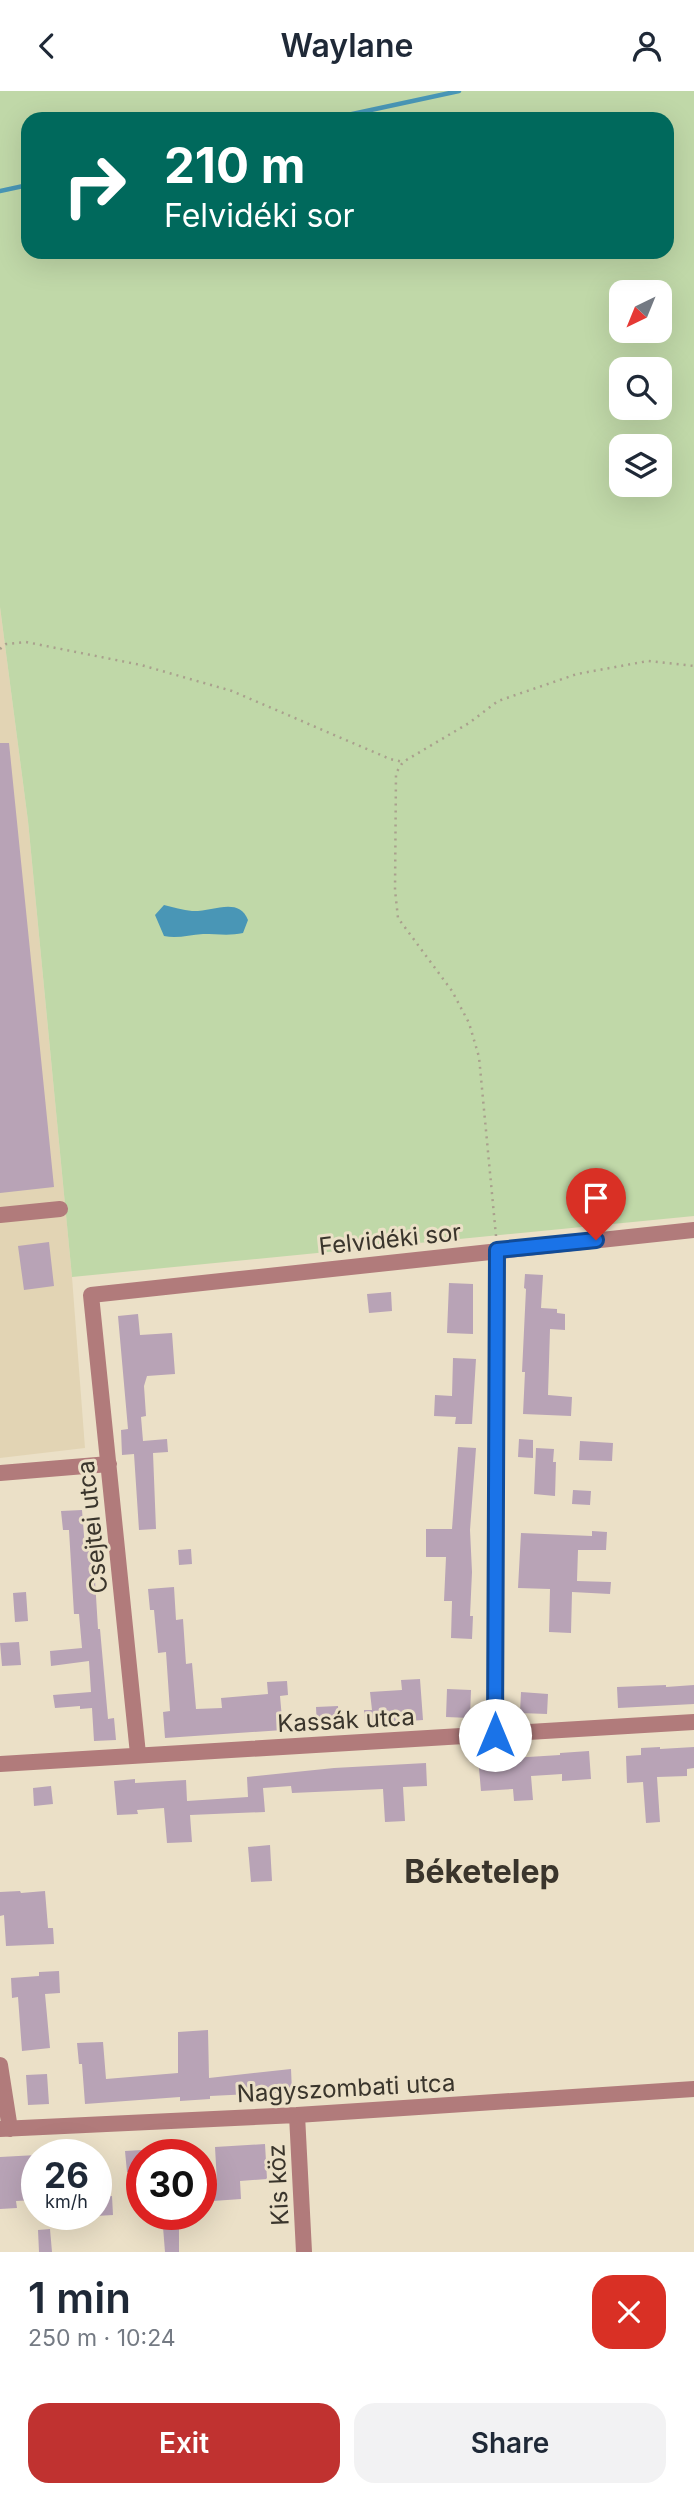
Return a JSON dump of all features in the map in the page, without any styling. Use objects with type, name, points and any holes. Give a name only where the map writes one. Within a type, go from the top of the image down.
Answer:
[{"type":"street","points":[[0,1215],[60,1209]]},
{"type":"street","name":"Felvidéki sor","points":[[91,1295],[694,1230]]},
{"type":"street","points":[[495,1735],[497,1250]]},
{"type":"street","name":"Csejtei utca","points":[[91,1295],[138,1754]]},
{"type":"street","points":[[0,1473],[109,1464]]},
{"type":"street","name":"Kassák utca","points":[[0,1764],[694,1723]]},
{"type":"street","points":[[0,2065],[5,2129]]},
{"type":"street","name":"Nagyszombati utca","points":[[5,2129],[297,2115],[694,2089]]},
{"type":"street","name":"Kis köz","points":[[297,2115],[304,2252]]},
{"type":"path","points":[[0,649],[6,644],[26,642],[142,665],[232,691],[390,759],[403,762]]},
{"type":"path","points":[[497,1250],[479,1056],[469,1023],[452,991],[398,918],[395,890],[396,773],[403,762],[469,723],[498,701],[577,674],[648,661],[694,666]]},
{"type":"shaded area","points":[[0,607],[28,821],[72,1277],[85,1448],[0,1458]]},
{"type":"green space","points":[[0,91],[694,91],[694,1216],[72,1277],[28,821],[0,607]]},
{"type":"water","points":[[164,905],[192,911],[232,907],[244,913],[248,920],[243,933],[164,936],[155,915]]},
{"type":"building","points":[[0,743],[9,743],[54,1187],[0,1193]]},
{"type":"building","points":[[49,1242],[54,1286],[24,1290],[18,1246]]},
{"type":"building","points":[[525,1274],[543,1275],[541,1308],[557,1309],[557,1313],[565,1314],[565,1330],[550,1329],[548,1395],[572,1397],[571,1416],[523,1414]]},
{"type":"building","points":[[449,1283],[473,1284],[473,1334],[447,1333]]},
{"type":"building","points":[[391,1292],[392,1311],[369,1313],[367,1294]]},
{"type":"building","points":[[138,1314],[140,1335],[172,1333],[175,1374],[147,1376],[144,1386],[146,1416],[141,1417],[143,1441],[167,1439],[168,1452],[153,1453],[156,1529],[139,1530],[134,1454],[122,1455],[121,1430],[128,1429],[118,1316]]},
{"type":"building","points":[[453,1358],[476,1359],[472,1424],[455,1424],[456,1417],[434,1416],[435,1395],[452,1396]]},
{"type":"building","points":[[519,1439],[533,1440],[533,1458],[518,1457]]},
{"type":"building","points":[[580,1441],[613,1443],[612,1461],[579,1460]]},
{"type":"building","points":[[458,1447],[476,1448],[470,1530],[472,1639],[451,1638],[452,1601],[444,1601],[446,1557],[426,1557],[426,1529],[452,1529]]},
{"type":"building","points":[[536,1448],[554,1449],[555,1496],[534,1494]]},
{"type":"building","points":[[573,1490],[591,1491],[590,1505],[572,1504]]},
{"type":"building","points":[[82,1510],[85,1548],[93,1547],[98,1629],[108,1719],[114,1718],[116,1740],[94,1741],[92,1708],[55,1708],[53,1695],[91,1692],[89,1661],[51,1666],[50,1651],[82,1648],[79,1614],[74,1614],[69,1530],[63,1530],[61,1511]]},
{"type":"building","points":[[592,1531],[607,1532],[606,1550],[578,1550],[577,1581],[611,1582],[610,1594],[572,1592],[571,1633],[549,1632],[550,1589],[518,1588],[521,1533],[592,1536]]},
{"type":"building","points":[[191,1549],[192,1564],[179,1565],[178,1550]]},
{"type":"building","points":[[174,1587],[176,1620],[183,1619],[186,1664],[192,1663],[196,1709],[222,1708],[221,1698],[268,1694],[267,1682],[287,1681],[288,1695],[280,1696],[283,1730],[165,1738],[163,1712],[170,1711],[166,1652],[158,1653],[154,1610],[150,1610],[148,1589]]},
{"type":"building","points":[[26,1592],[28,1621],[15,1622],[13,1593]]},
{"type":"building","points":[[19,1642],[21,1665],[2,1666],[0,1643]]},
{"type":"building","points":[[420,1679],[423,1720],[365,1724],[364,1710],[372,1710],[370,1692],[402,1690],[401,1680]]},
{"type":"building","points":[[694,1685],[694,1704],[618,1708],[617,1687]]},
{"type":"building","points":[[447,1689],[471,1690],[470,1718],[446,1717]]},
{"type":"building","points":[[521,1692],[548,1694],[547,1714],[520,1713]]},
{"type":"building","points":[[338,1706],[339,1727],[317,1728],[316,1707]]},
{"type":"building","points":[[694,1747],[694,1768],[687,1769],[687,1776],[657,1777],[660,1822],[646,1823],[643,1782],[627,1783],[626,1756],[641,1755],[641,1748]]},
{"type":"building","points":[[589,1751],[591,1779],[562,1781],[562,1774],[531,1776],[533,1800],[514,1801],[513,1789],[481,1791],[478,1757],[497,1756],[497,1759]]},
{"type":"building","points":[[426,1763],[427,1786],[403,1787],[405,1821],[385,1822],[383,1789],[292,1793],[291,1786],[263,1788],[265,1812],[190,1815],[192,1842],[167,1843],[164,1808],[137,1810],[138,1814],[117,1815],[114,1781],[135,1779],[135,1783],[186,1780],[187,1801],[248,1797],[247,1777],[334,1768]]},
{"type":"building","points":[[51,1786],[53,1804],[34,1806],[33,1788]]},
{"type":"building","points":[[270,1845],[272,1881],[251,1882],[248,1847]]},
{"type":"building","points":[[45,1891],[48,1928],[53,1928],[54,1944],[6,1946],[4,1915],[0,1916],[0,1892]]},
{"type":"building","points":[[59,1971],[60,1993],[45,1994],[50,2048],[22,2051],[18,1997],[12,1998],[11,1978]]},
{"type":"building","points":[[208,2030],[209,2078],[291,2069],[292,2092],[210,2096],[210,2099],[180,2101],[180,2097],[85,2104],[82,2064],[79,2064],[77,2043],[103,2042],[106,2079],[178,2073],[178,2032]]},
{"type":"building","points":[[47,2074],[49,2104],[28,2105],[26,2075]]},
{"type":"building","points":[[265,2144],[267,2179],[240,2181],[241,2199],[217,2201],[217,2147]]},
{"type":"building","points":[[21,2156],[21,2201],[16,2201],[17,2208],[0,2209],[0,2157]]},
{"type":"building","points":[[38,2230],[50,2230],[52,2252],[39,2252]]},
{"type":"building","points":[[163,2230],[179,2230],[179,2252],[165,2252]]},
{"type":"waterway","points":[[362,112],[459,91]]},
{"type":"waterway","points":[[0,191],[21,186]]},
{"type":"district","name":"Béketelep","points":[[482,1871]]},
{"type":"route","points":[[495,1735],[497,1250],[596,1240]]}]
